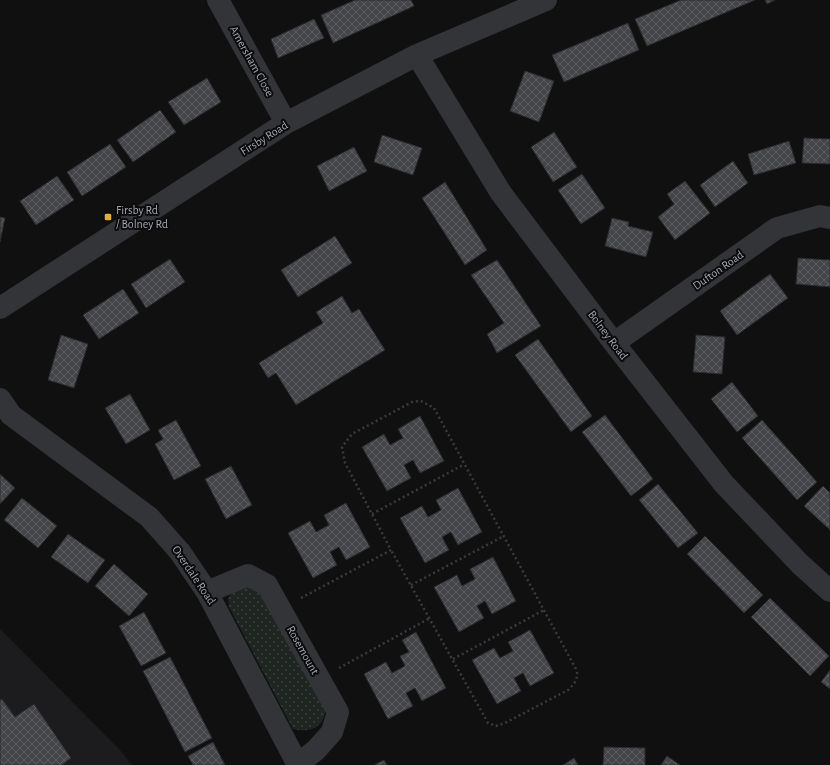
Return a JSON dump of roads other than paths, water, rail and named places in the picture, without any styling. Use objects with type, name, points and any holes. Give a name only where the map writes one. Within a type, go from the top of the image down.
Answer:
[{"type":"street","name":"Amersham Close","points":[[218,0],[286,123]]},
{"type":"street","name":"Firsby Road","points":[[0,308],[286,123],[417,55],[546,0]]},
{"type":"street","name":"Bolney Road","points":[[417,55],[501,193],[614,344],[724,484],[800,564],[830,591]]},
{"type":"street","name":"Dufton Road","points":[[614,344],[777,228],[820,216],[830,218]]},
{"type":"street","name":"Overdale Road","points":[[0,399],[11,415],[149,517],[180,552],[208,592],[298,765]]},
{"type":"street","name":"Rosemount","points":[[208,592],[248,576],[266,585],[338,712],[332,732],[316,750],[298,765]]},
{"type":"place","name":"Firsby Rd / Bolney Rd","points":[[108,217]]}]
